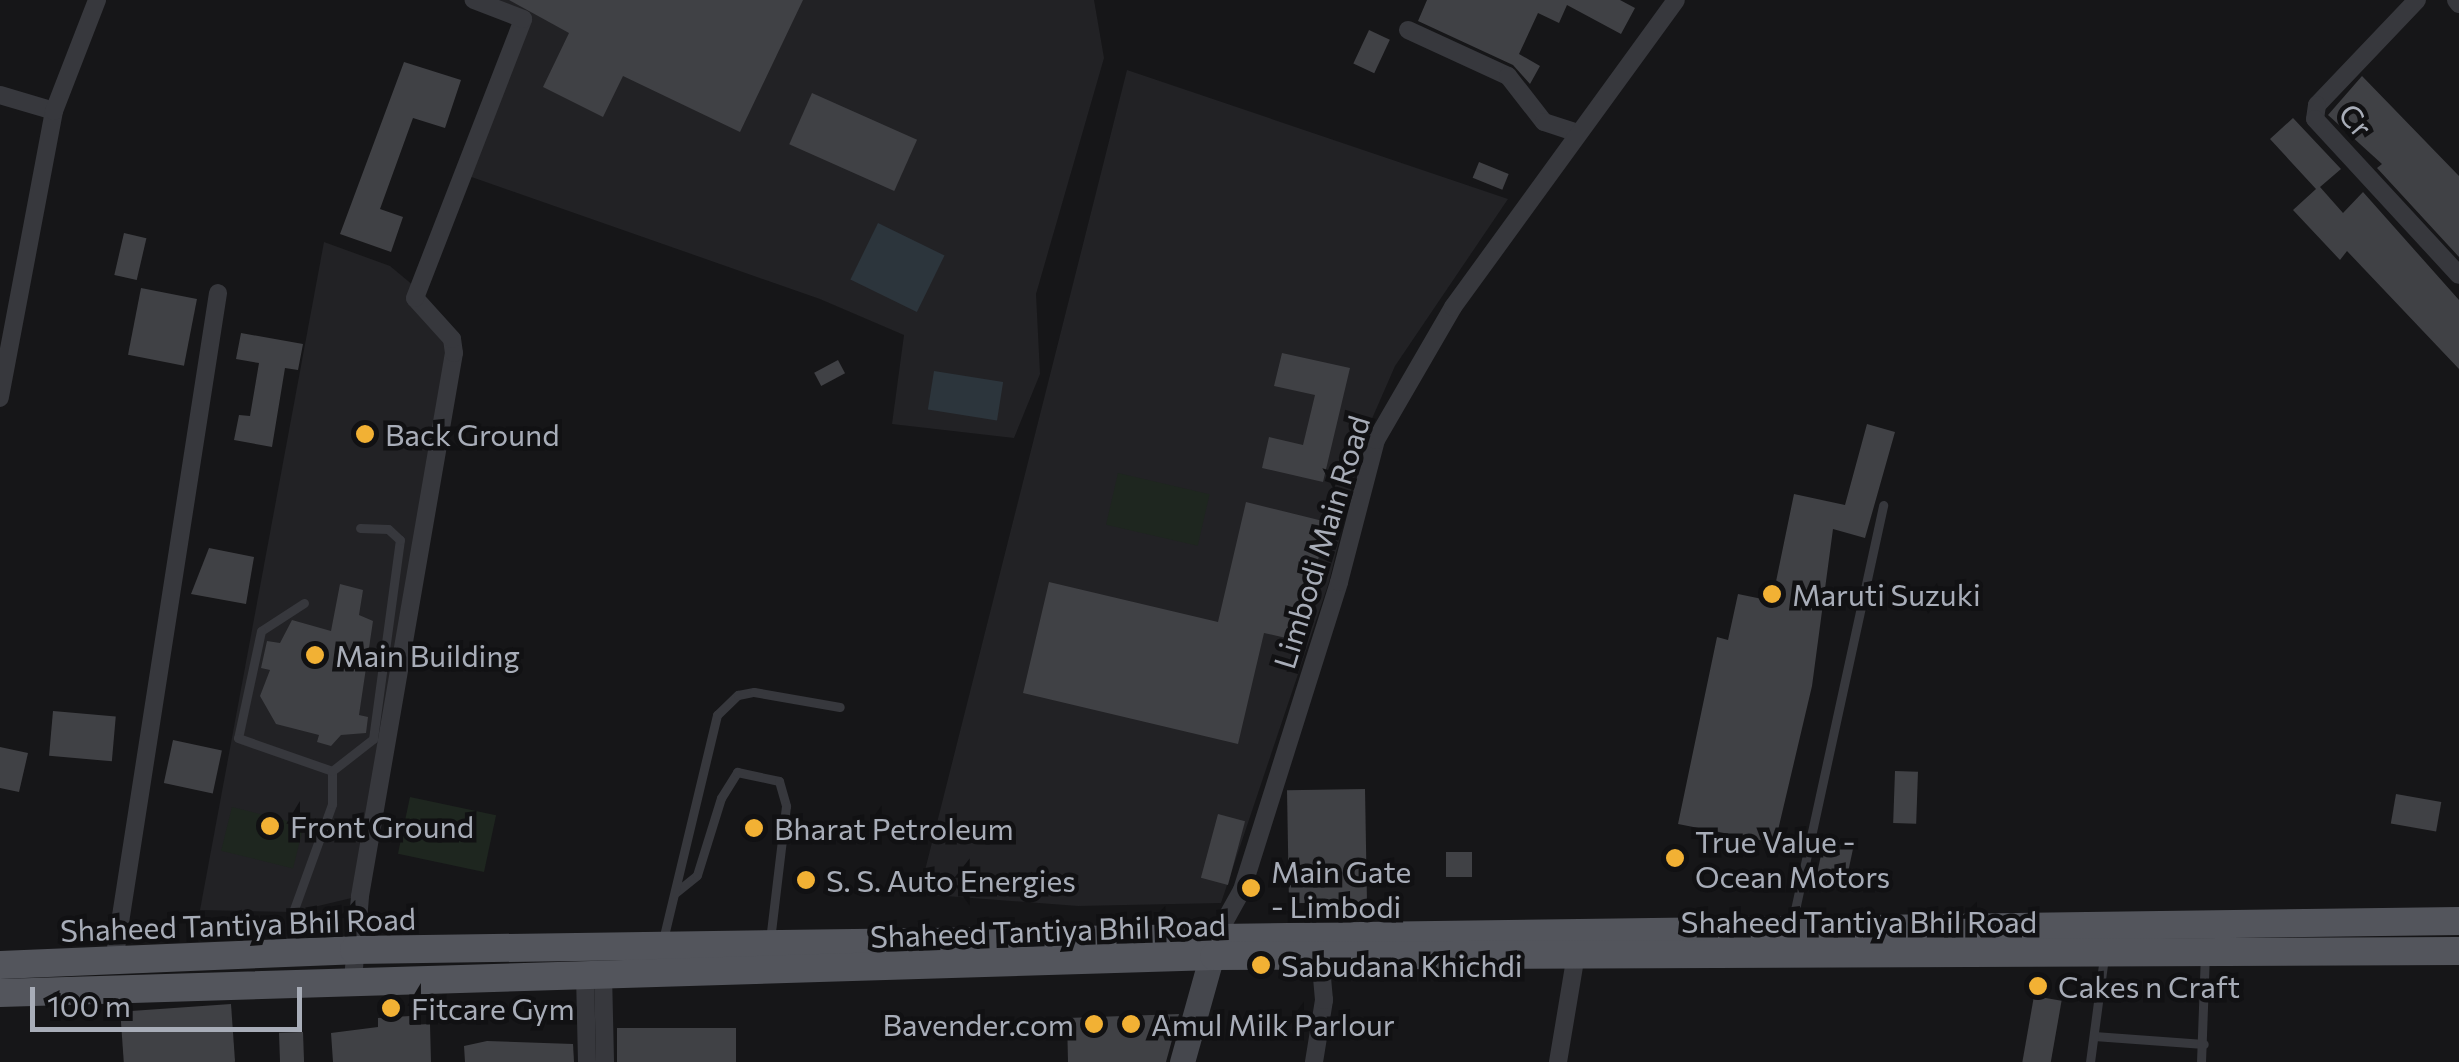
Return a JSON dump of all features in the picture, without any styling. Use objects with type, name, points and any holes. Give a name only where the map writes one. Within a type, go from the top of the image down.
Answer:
[{"type":"main road","name":"Shaheed Tantiya Bhil Road","points":[[0,965],[354,950],[972,968],[1215,946],[1320,955],[1790,930],[2459,921]]},
{"type":"main road","name":"Shaheed Tantiya Bhil Road","points":[[0,993],[594,973],[643,956],[770,944],[1577,944],[2206,955],[2459,952]]},
{"type":"street","points":[[0,398],[54,111],[97,0]]},
{"type":"street","points":[[353,980],[354,950],[454,353],[452,339],[416,298],[523,19],[474,0]]},
{"type":"street","name":"Limbodi Main Road","points":[[1215,946],[1242,890],[1339,582],[1376,440],[1444,320],[1530,208],[1577,133],[1676,0]]},
{"type":"street","name":"Cr","points":[[2418,0],[2317,105],[2316,119],[2459,275]]},
{"type":"street","points":[[1408,30],[1508,76],[1544,122],[1577,133]]},
{"type":"street","points":[[0,94],[54,111]]},
{"type":"street","points":[[114,960],[218,293]]},
{"type":"street","points":[[1558,1062],[1577,944]]},
{"type":"street","points":[[1182,1062],[1215,946]]},
{"type":"street","points":[[1314,1062],[1324,1000],[1320,955]]},
{"type":"street","points":[[587,1062],[594,973]]},
{"type":"street","points":[[594,973],[605,1062]]},
{"type":"lane","points":[[1790,930],[1883,505]]},
{"type":"lane","points":[[332,771],[373,740],[400,540],[388,529],[360,528]]},
{"type":"lane","points":[[304,603],[260,630],[238,738],[332,771]]},
{"type":"lane","points":[[643,956],[675,894],[718,715],[738,696],[754,692],[840,707]]},
{"type":"lane","points":[[289,952],[294,912],[332,804],[332,771]]},
{"type":"lane","points":[[675,894],[697,875],[720,798],[737,772],[779,781],[786,806],[770,944]]},
{"type":"lane","points":[[2090,1062],[2104,954]]},
{"type":"lane","points":[[2202,1062],[2206,955]]},
{"type":"lane","points":[[2094,1036],[2204,1044]]},
{"type":"shaded area","points":[[474,0],[1094,0],[1104,58],[1036,294],[1040,374],[1014,438],[892,424],[904,335],[820,299],[463,174],[523,20]]},
{"type":"shaded area","points":[[1127,70],[1508,199],[1395,366],[1364,437],[1329,582],[1221,903],[1078,906],[919,894]]},
{"type":"shaded area","points":[[878,223],[945,255],[917,312],[850,280]]},
{"type":"shaded area","points":[[324,242],[390,266],[414,286],[452,339],[360,896],[293,912],[200,910]]},
{"type":"shaded area","points":[[934,371],[1003,382],[997,420],[928,410]]},
{"type":"shaded area","points":[[1118,473],[1210,494],[1198,546],[1106,525]]},
{"type":"shaded area","points":[[410,797],[496,815],[484,872],[398,854]]},
{"type":"shaded area","points":[[232,807],[304,825],[293,869],[221,851]]},
{"type":"building","points":[[509,0],[803,0],[740,132],[623,76],[603,117],[543,87],[569,33]]},
{"type":"building","points":[[1427,0],[1620,0],[1635,8],[1621,34],[1567,5],[1559,23],[1538,13],[1519,54],[1540,66],[1530,84],[1513,65],[1418,21]]},
{"type":"building","points":[[1369,30],[1390,40],[1374,73],[1353,64]]},
{"type":"building","points":[[404,62],[461,80],[445,128],[413,118],[380,209],[403,217],[391,252],[340,234]]},
{"type":"building","points":[[2362,76],[2459,176],[2459,257],[2377,168],[2382,164],[2328,115]]},
{"type":"building","points":[[812,93],[917,140],[894,191],[789,144]]},
{"type":"building","points":[[2293,118],[2341,169],[2320,187],[2343,213],[2363,192],[2459,300],[2459,369],[2347,251],[2340,260],[2293,210],[2316,189],[2270,139]]},
{"type":"building","points":[[1479,162],[1509,174],[1502,190],[1473,178]]},
{"type":"building","points":[[124,233],[146,238],[137,280],[114,275]]},
{"type":"building","points":[[141,288],[197,299],[184,366],[128,355]]},
{"type":"building","points":[[241,333],[303,344],[298,370],[285,368],[272,447],[234,440],[239,415],[250,416],[259,363],[236,359]]},
{"type":"building","points":[[1282,353],[1350,368],[1323,482],[1262,468],[1269,437],[1303,445],[1315,395],[1274,386]]},
{"type":"building","points":[[838,360],[845,373],[821,386],[814,373]]},
{"type":"building","points":[[1867,424],[1895,432],[1865,538],[1833,529],[1812,686],[1775,843],[1678,824],[1717,637],[1728,640],[1738,594],[1772,601],[1794,494],[1845,505]]},
{"type":"building","points":[[1246,502],[1327,522],[1299,641],[1264,633],[1238,744],[1023,693],[1049,582],[1218,622]]},
{"type":"building","points":[[209,548],[254,557],[246,604],[191,594]]},
{"type":"building","name":"Main Building","points":[[340,584],[363,590],[359,615],[373,621],[359,715],[368,717],[366,733],[341,735],[331,746],[317,742],[319,735],[276,724],[260,696],[270,670],[261,668],[267,641],[280,643],[292,620],[331,631]]},
{"type":"building","points":[[53,711],[116,716],[112,761],[49,756]]},
{"type":"building","points":[[173,740],[222,750],[213,793],[164,783]]},
{"type":"building","points":[[0,747],[28,753],[19,792],[0,788]]},
{"type":"building","points":[[1895,771],[1918,772],[1916,824],[1893,823]]},
{"type":"building","points":[[1365,789],[1367,902],[1289,903],[1287,790]]},
{"type":"building","points":[[2396,794],[2441,802],[2436,832],[2391,824]]},
{"type":"building","points":[[1218,814],[1245,821],[1228,885],[1201,878]]},
{"type":"building","points":[[1824,841],[1853,847],[1844,890],[1815,884]]},
{"type":"building","points":[[1446,852],[1472,852],[1472,877],[1446,877]]},
{"type":"building","points":[[2034,996],[2062,1001],[2051,1062],[2022,1062]]},
{"type":"building","points":[[231,1004],[235,1062],[124,1062],[120,1012]]},
{"type":"building","points":[[1179,1014],[1166,1062],[1068,1062],[1067,1018]]},
{"type":"building","points":[[410,1016],[410,1025],[430,1024],[431,1062],[333,1062],[331,1033],[378,1027],[378,1018]]},
{"type":"building","points":[[617,1028],[736,1028],[736,1062],[617,1062]]},
{"type":"building","points":[[303,1032],[304,1062],[280,1062],[279,1033]]},
{"type":"building","points":[[487,1041],[573,1044],[574,1062],[465,1062],[464,1046]]},
{"type":"place","name":"Back Ground","points":[[365,434]]},
{"type":"place","name":"Maruti Suzuki","points":[[1772,594]]},
{"type":"place","name":"Main Building","points":[[315,655]]},
{"type":"place","name":"Front Ground","points":[[270,826]]},
{"type":"place","name":"Bharat Petroleum","points":[[754,828]]},
{"type":"place","name":"True Value - Ocean Motors","points":[[1675,858]]},
{"type":"place","name":"S. S. Auto Energies","points":[[806,880]]},
{"type":"place","name":"Main Gate - Limbodi","points":[[1251,888]]},
{"type":"place","name":"Sabudana Khichdi","points":[[1261,965]]},
{"type":"place","name":"Cakes n Craft","points":[[2038,986]]},
{"type":"place","name":"Fitcare Gym","points":[[391,1008]]},
{"type":"place","name":"Bavender.com","points":[[1094,1024]]},
{"type":"place","name":"Amul Milk Parlour","points":[[1131,1024]]}]
